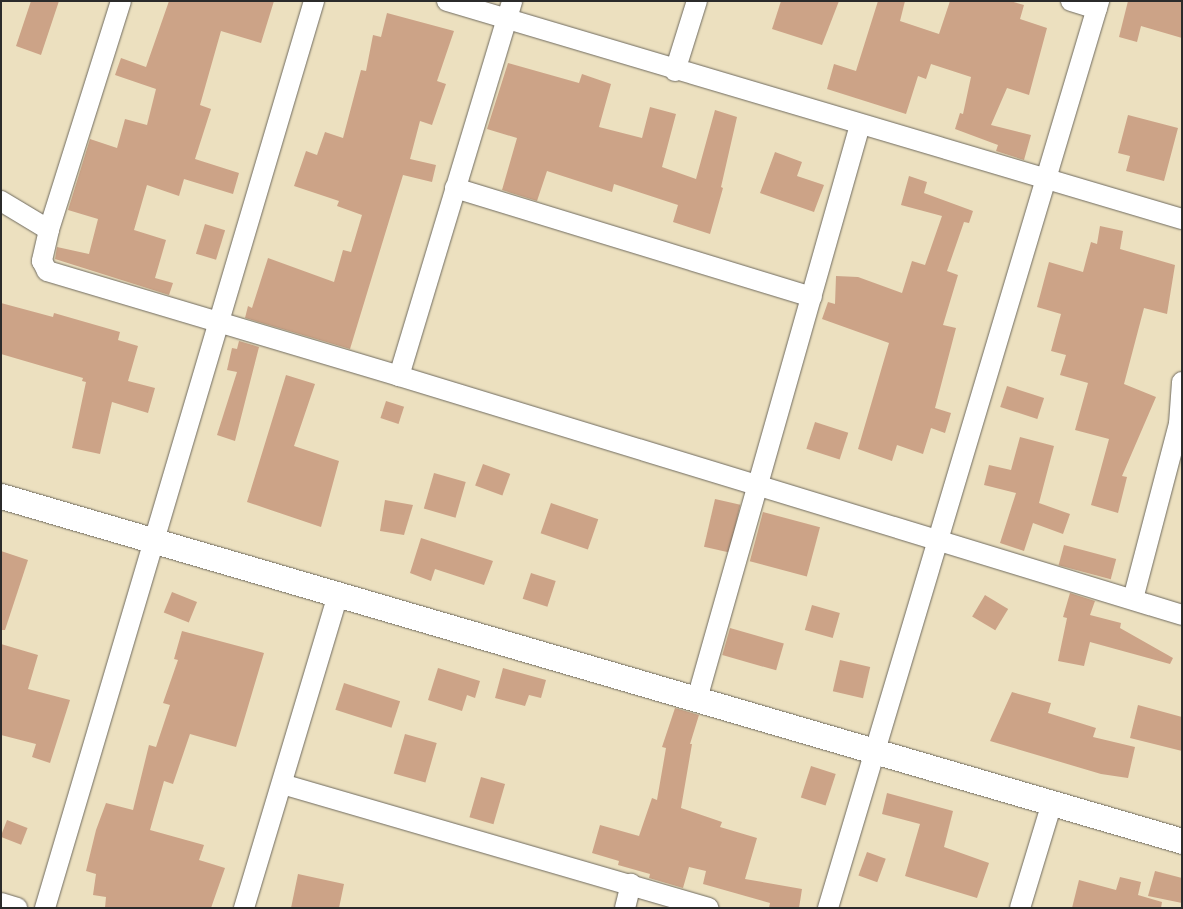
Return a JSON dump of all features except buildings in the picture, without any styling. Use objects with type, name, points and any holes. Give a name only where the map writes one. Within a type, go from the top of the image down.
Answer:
[{"type":"street","points":[[121,1],[49,230],[42,261],[47,271],[218,324],[399,376],[756,487],[1133,599],[1182,616]]},
{"type":"street","points":[[45,908],[314,1]]},
{"type":"street","points":[[447,1],[509,10],[675,71],[1182,219]]},
{"type":"street","points":[[675,71],[697,1]]},
{"type":"street","points":[[828,908],[1098,5],[1071,1]]},
{"type":"street","points":[[399,376],[509,10]]},
{"type":"street","points":[[697,699],[860,125]]},
{"type":"street","points":[[455,188],[812,297]]},
{"type":"street","points":[[1,201],[49,230]]},
{"type":"street","points":[[1133,599],[1180,424],[1182,382]]},
{"type":"street","points":[[1,496],[1182,841]]},
{"type":"street","points":[[244,908],[338,594]]},
{"type":"street","points":[[282,784],[632,884],[708,908]]},
{"type":"street","points":[[1020,908],[1052,803]]},
{"type":"street","points":[[625,908],[632,884]]},
{"type":"street","points":[[1,903],[17,908]]}]
